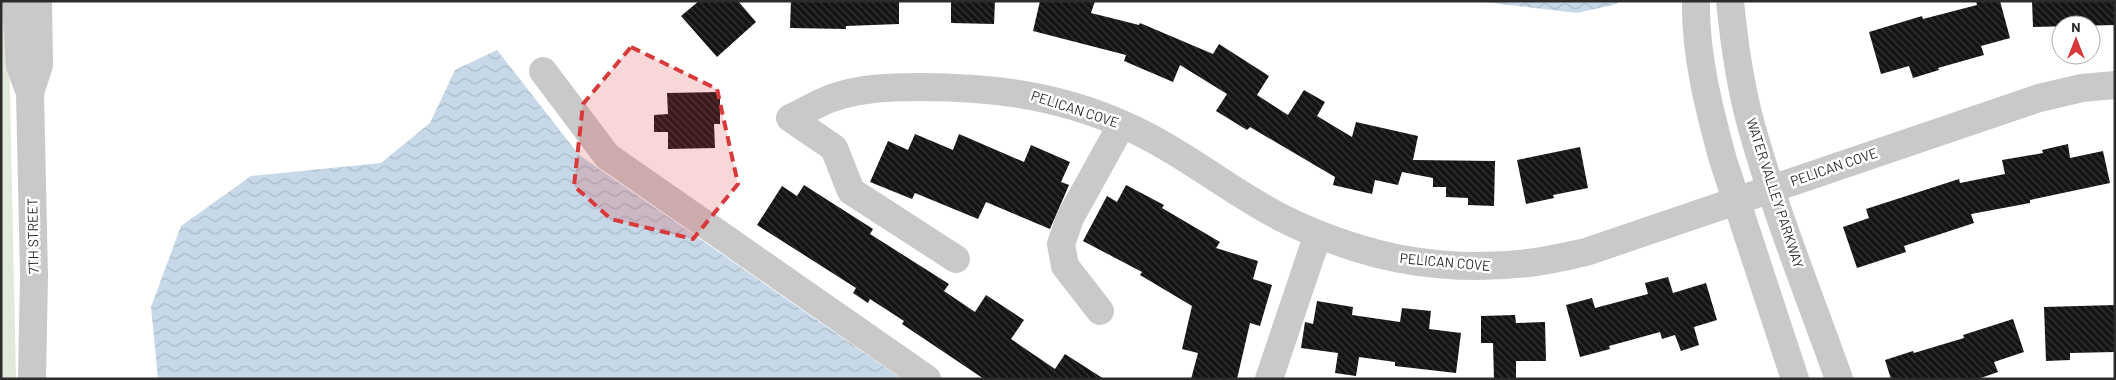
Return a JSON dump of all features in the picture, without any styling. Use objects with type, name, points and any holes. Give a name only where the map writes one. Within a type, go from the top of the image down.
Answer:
[{"type":"street","name":"7TH STREET","points":[[16,1],[20,66],[30,93],[34,276],[32,379]]},
{"type":"street","name":"7TH STREET","points":[[30,93],[39,65],[38,1]]},
{"type":"street","points":[[1696,1],[1696,17],[1704,82],[1713,124],[1736,201],[1795,379]]},
{"type":"street","name":"WATER VALLEY PARKWAY","points":[[1730,1],[1750,123],[1771,188],[1840,379]]},
{"type":"street","points":[[544,71],[606,156],[927,379]]},
{"type":"street","name":"PELICAN COVE","points":[[956,259],[851,191],[834,148],[790,118],[832,98],[885,87],[988,88],[1028,94],[1062,102],[1122,124],[1163,145],[1280,217],[1318,234],[1357,248],[1405,260],[1469,266],[1498,266],[1530,263],[1586,252],[2039,98],[2082,88],[2115,84]]},
{"type":"street","points":[[1100,311],[1065,266],[1062,244],[1070,218],[1122,124]]},
{"type":"street","points":[[1269,379],[1318,234]]},
{"type":"highlighted area","points":[[631,47],[717,89],[738,184],[693,239],[611,219],[574,186],[583,104]]},
{"type":"green space","points":[[1,1],[8,1],[16,379],[1,379]]},
{"type":"water","points":[[1475,1],[1619,1],[1617,4],[1577,13]]},
{"type":"water","points":[[497,50],[579,155],[902,379],[158,379],[151,307],[181,226],[251,176],[381,163],[430,123],[455,70]]},
{"type":"building","points":[[699,1],[738,1],[756,22],[717,57],[681,16]]},
{"type":"building","points":[[791,1],[899,1],[899,24],[846,26],[846,29],[790,28]]},
{"type":"building","points":[[951,1],[995,1],[994,24],[951,23]]},
{"type":"building","points":[[1040,1],[1095,1],[1091,13],[1139,25],[1140,23],[1213,54],[1219,44],[1269,76],[1257,95],[1288,115],[1304,90],[1325,102],[1317,116],[1352,137],[1356,122],[1418,136],[1413,160],[1495,161],[1494,206],[1468,205],[1468,198],[1446,197],[1446,187],[1433,187],[1433,178],[1402,172],[1398,185],[1375,180],[1372,194],[1333,185],[1335,177],[1250,127],[1247,130],[1216,111],[1227,94],[1180,65],[1173,82],[1124,61],[1126,55],[1033,31]]},
{"type":"building","points":[[1976,1],[2000,1],[2010,38],[1981,46],[1984,55],[1938,68],[1939,70],[1913,78],[1909,66],[1881,74],[1869,32],[1922,16],[1923,19],[1977,5]]},
{"type":"building","points":[[2032,1],[2115,1],[2115,25],[2101,25],[2101,15],[2051,15],[2051,27],[2033,27]]},
{"type":"building","points":[[720,92],[720,124],[714,124],[715,148],[668,149],[668,132],[654,132],[654,115],[668,114],[667,93]]},
{"type":"building","points":[[915,134],[953,150],[959,134],[1024,162],[1031,145],[1070,162],[1061,182],[1069,185],[1050,229],[986,202],[978,219],[915,193],[912,199],[870,182],[888,141],[908,150]]},
{"type":"building","points":[[2068,144],[2070,158],[2103,151],[2110,183],[2030,200],[2030,203],[1971,214],[1974,223],[1904,246],[1906,252],[1857,268],[1843,227],[1869,218],[1866,209],[1959,179],[1960,183],[2005,174],[2002,160],[2043,153],[2042,150]]},
{"type":"building","points":[[1580,147],[1588,188],[1553,195],[1554,198],[1526,204],[1517,160]]},
{"type":"building","points":[[804,185],[873,229],[870,234],[949,284],[944,291],[975,312],[986,295],[1024,320],[1011,339],[1055,369],[1065,354],[1104,379],[984,379],[902,324],[904,321],[870,299],[868,303],[853,293],[856,288],[757,225],[782,186],[797,196]]},
{"type":"building","points":[[1126,185],[1164,205],[1162,208],[1220,242],[1216,248],[1258,261],[1253,279],[1272,285],[1260,326],[1250,323],[1237,379],[1191,379],[1198,353],[1182,349],[1192,306],[1140,275],[1142,272],[1083,241],[1107,196],[1117,202]]},
{"type":"building","points":[[1668,277],[1673,293],[1706,283],[1717,320],[1694,327],[1699,345],[1681,351],[1675,335],[1662,339],[1660,332],[1609,346],[1610,349],[1580,357],[1566,305],[1592,298],[1595,308],[1648,294],[1645,283]]},
{"type":"building","points":[[1317,301],[1353,307],[1352,315],[1400,322],[1402,308],[1431,311],[1429,329],[1461,333],[1456,373],[1395,366],[1395,362],[1359,357],[1356,376],[1335,373],[1338,353],[1301,348],[1305,322],[1313,324]]},
{"type":"building","points":[[2115,305],[2115,352],[2070,353],[2070,360],[2046,361],[2044,307]]},
{"type":"building","points":[[1515,315],[1516,323],[1545,322],[1546,361],[1516,361],[1516,379],[1494,379],[1493,343],[1481,343],[1481,316]]},
{"type":"building","points":[[2013,319],[2024,352],[1994,362],[1998,372],[1978,379],[1891,379],[1885,360],[1964,338],[1963,335]]}]
